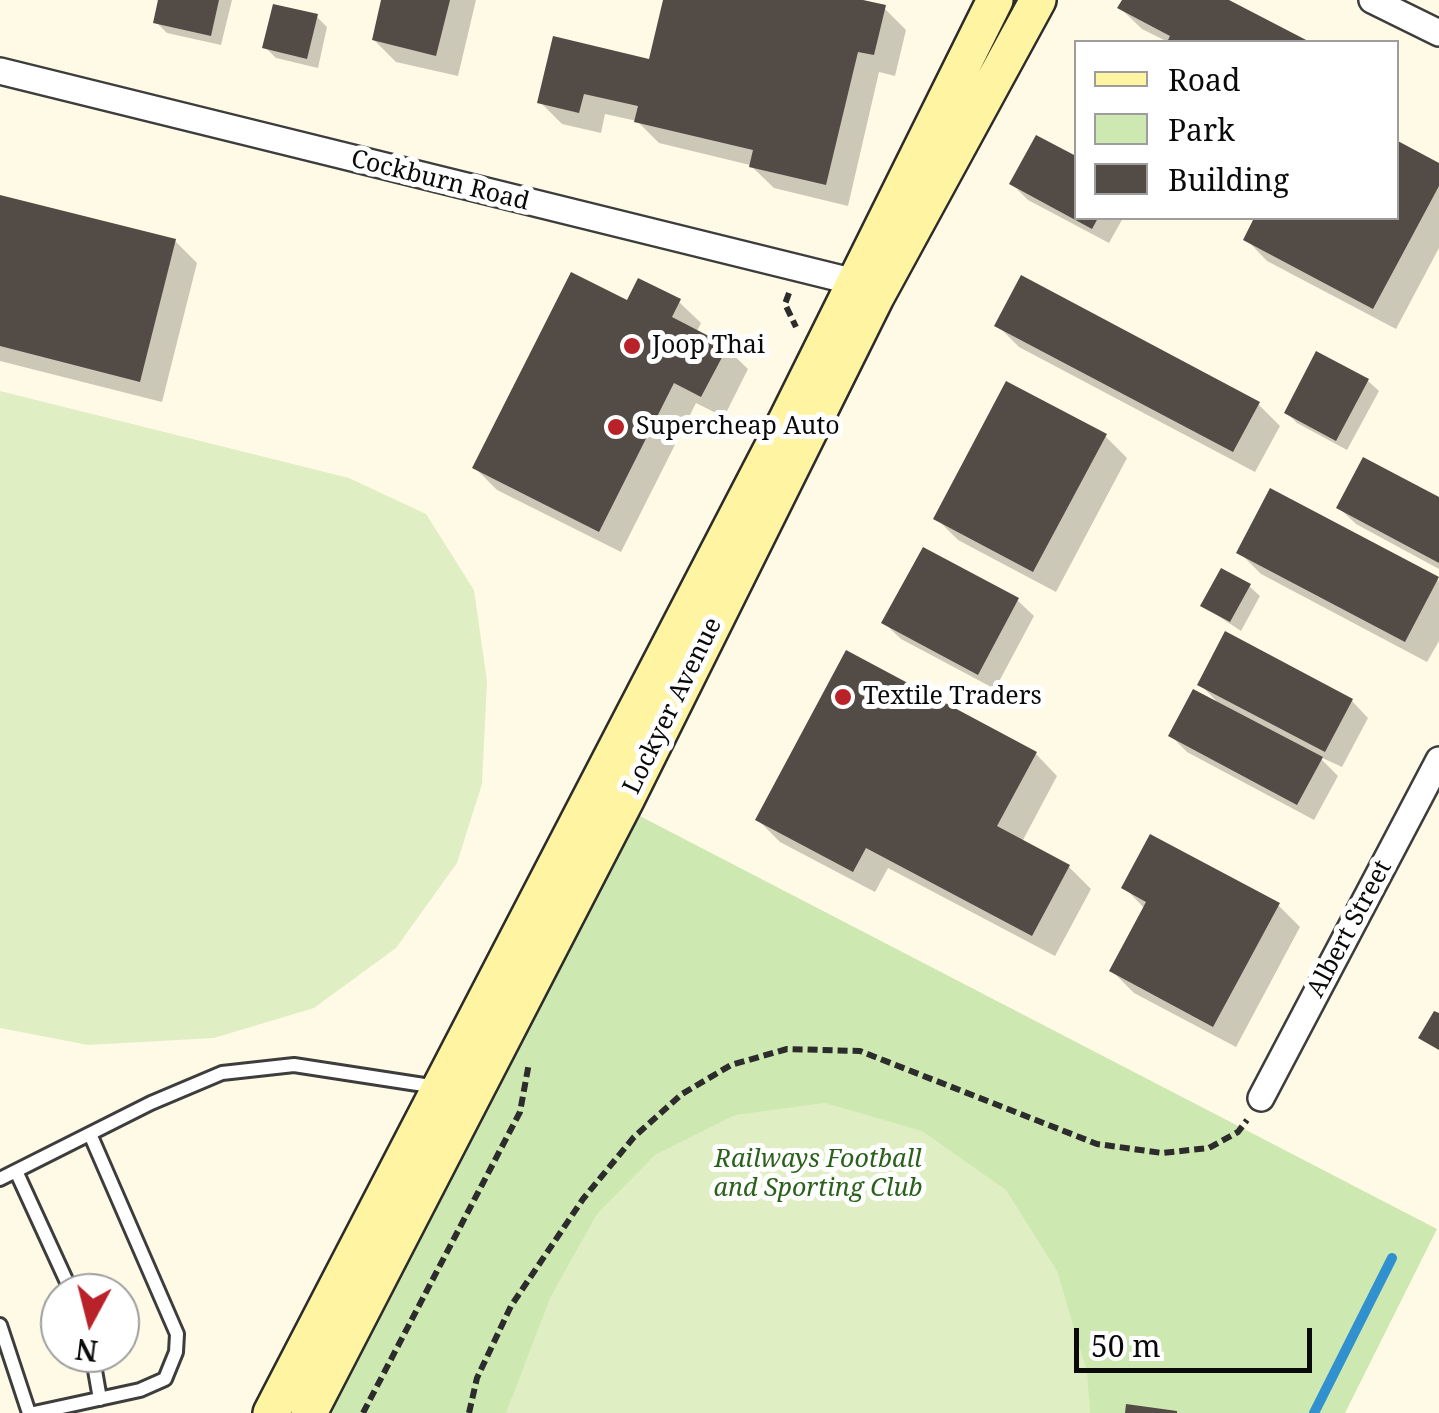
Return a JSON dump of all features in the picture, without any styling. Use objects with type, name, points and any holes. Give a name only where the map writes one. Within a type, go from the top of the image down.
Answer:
[{"type":"main road","name":"Lockyer Avenue","points":[[309,1413],[626,800],[868,286],[995,0]]},
{"type":"main road","name":"Lockyer Avenue","points":[[271,1413],[868,286],[1038,0]]},
{"type":"street","points":[[1372,0],[1439,33]]},
{"type":"street","name":"Cockburn Road","points":[[0,71],[868,286]]},
{"type":"street","name":"Albert Street","points":[[1261,1098],[1439,760]]},
{"type":"lane","points":[[0,1179],[222,1073],[294,1065],[440,1088]]},
{"type":"lane","points":[[0,1325],[32,1413],[100,1399],[165,1379],[176,1352],[176,1334],[90,1134]]},
{"type":"lane","points":[[16,1171],[63,1273]]},
{"type":"lane","points":[[95,1373],[100,1399]]},
{"type":"path","points":[[785,304],[800,343]]},
{"type":"path","points":[[470,1413],[477,1378],[510,1306],[582,1199],[634,1137],[682,1094],[731,1065],[787,1050],[860,1052],[1098,1144],[1162,1153],[1209,1148],[1238,1132],[1261,1098]]},
{"type":"green space","points":[[0,391],[349,478],[426,514],[474,590],[487,681],[482,784],[457,863],[396,948],[314,1008],[214,1038],[88,1045],[0,1028]]},
{"type":"green space","name":"Railways Football and Sporting Club","points":[[607,799],[1437,1229],[1345,1413],[319,1413]]},
{"type":"green space","points":[[825,1103],[922,1131],[1006,1190],[1057,1271],[1087,1372],[1090,1413],[506,1413],[551,1296],[597,1214],[655,1155],[735,1115]]},
{"type":"building","points":[[158,0],[219,0],[211,36],[153,23]]},
{"type":"building","points":[[381,0],[450,0],[436,56],[372,40]]},
{"type":"building","points":[[663,0],[863,0],[886,5],[874,55],[858,52],[826,185],[749,167],[753,150],[634,122],[638,106],[584,94],[579,113],[537,103],[553,36],[649,59]]},
{"type":"building","points":[[1122,0],[1229,0],[1306,40],[1168,40],[1170,36],[1117,8]]},
{"type":"building","points":[[273,4],[318,14],[307,59],[262,48]]},
{"type":"building","points":[[1036,135],[1074,155],[1074,219],[1009,184]]},
{"type":"building","points":[[1399,142],[1439,163],[1439,186],[1373,309],[1243,240],[1253,220],[1399,220]]},
{"type":"building","points":[[0,195],[176,239],[140,382],[0,346]]},
{"type":"building","points":[[1075,220],[1097,220],[1092,229]]},
{"type":"building","points":[[571,272],[627,300],[638,278],[681,299],[672,317],[728,346],[701,397],[674,383],[599,532],[472,468]]},
{"type":"building","points":[[1021,275],[1260,402],[1233,452],[994,326]]},
{"type":"building","points":[[1316,351],[1369,379],[1336,441],[1284,413]]},
{"type":"building","points":[[1006,381],[1107,434],[1033,572],[933,519]]},
{"type":"building","points":[[1363,457],[1439,497],[1439,563],[1336,508]]},
{"type":"building","points":[[1270,488],[1439,577],[1405,642],[1236,553]]},
{"type":"building","points":[[923,547],[1019,598],[978,675],[881,623]]},
{"type":"building","points":[[1221,568],[1251,584],[1230,622],[1200,606]]},
{"type":"building","points":[[1225,631],[1353,699],[1325,752],[1197,685]]},
{"type":"building","points":[[846,650],[1037,752],[997,826],[1070,865],[1032,936],[866,848],[853,872],[755,820]]},
{"type":"building","points":[[1193,689],[1323,757],[1297,805],[1168,736]]},
{"type":"building","points":[[1150,834],[1280,903],[1213,1027],[1109,971],[1146,902],[1121,888]]},
{"type":"building","points":[[1434,1011],[1439,1013],[1439,1050],[1418,1038]]},
{"type":"building","points":[[1126,1404],[1177,1411],[1177,1413],[1125,1413]]},
{"type":"waterway","points":[[1314,1413],[1392,1258]]},
{"type":"place","name":"Joop Thai","points":[[632,346]]},
{"type":"place","name":"Supercheap Auto","points":[[616,427]]},
{"type":"place","name":"Textile Traders","points":[[843,697]]}]
